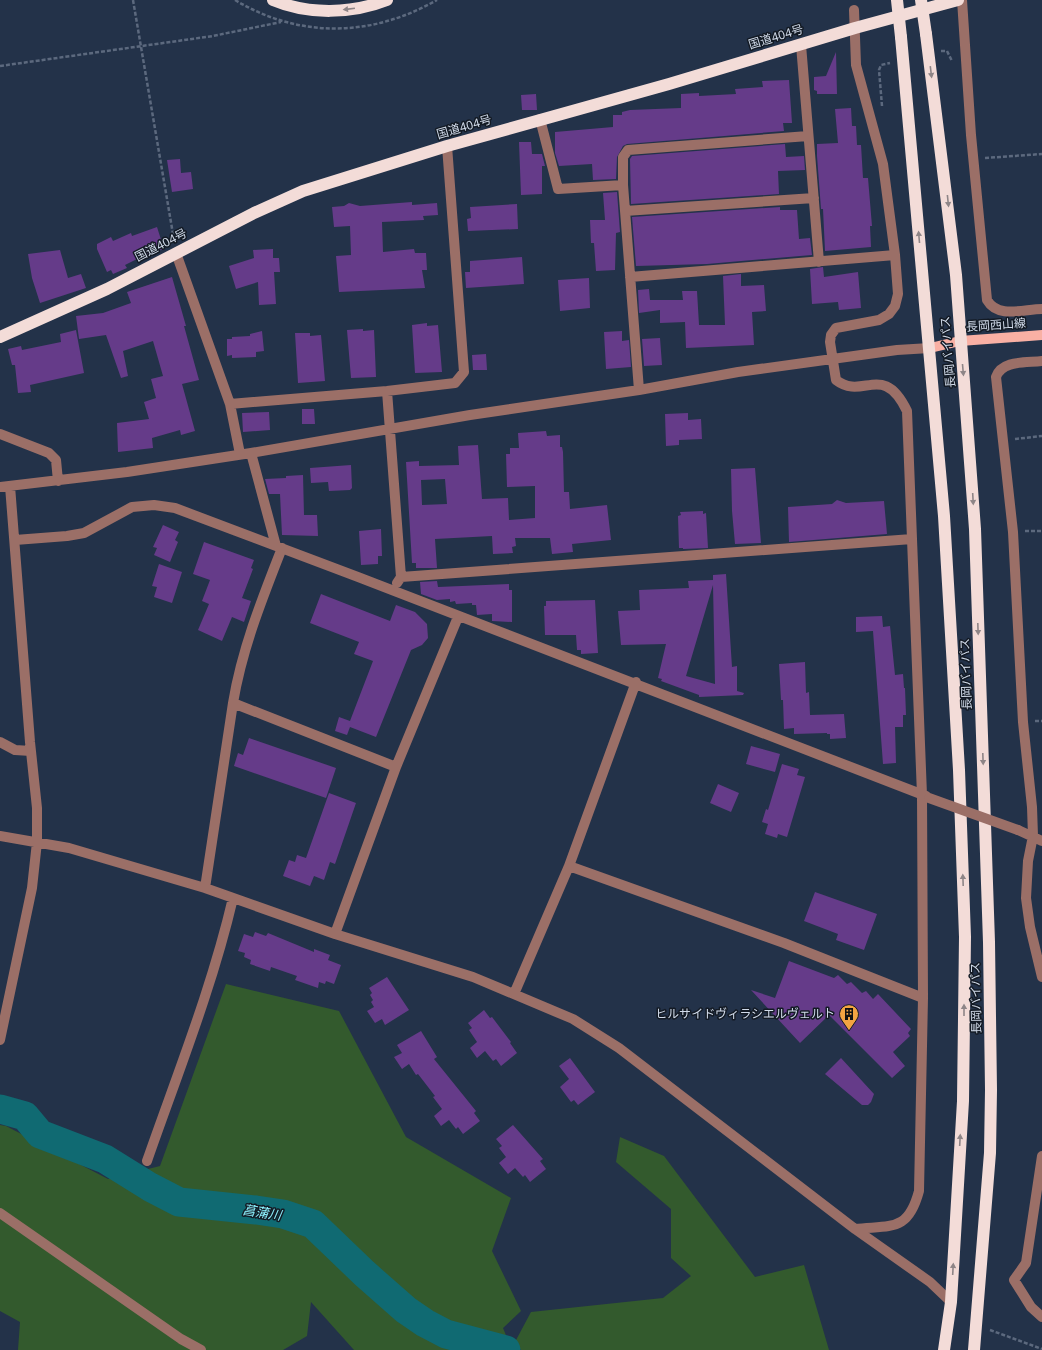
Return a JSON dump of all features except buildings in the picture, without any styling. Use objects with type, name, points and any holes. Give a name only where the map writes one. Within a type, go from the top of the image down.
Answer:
[{"type":"highway","points":[[273,0],[302,8],[324,11],[365,7],[387,0]]},
{"type":"highway","name":"長岡バイパス","points":[[897,0],[904,61],[944,516],[953,653],[964,937],[963,1101],[951,1302],[944,1350]]},
{"type":"highway","name":"長岡バイパス","points":[[922,0],[956,275],[975,529],[991,1012],[990,1153],[978,1325],[974,1350]]},
{"type":"highway","name":"国道404号","points":[[0,337],[66,308],[254,213],[303,191],[447,146],[801,45],[855,28],[958,0]]},
{"type":"main road","name":"長岡西山線","points":[[930,348],[960,340],[1042,335]]},
{"type":"street","points":[[962,0],[987,300],[994,308],[1006,312],[1042,309]]},
{"type":"street","points":[[854,10],[856,65],[883,164],[895,256],[898,294],[895,306],[889,314],[879,320],[836,328],[831,335],[833,358],[836,380],[842,385],[850,386],[878,384],[887,386],[901,399],[907,411],[925,796],[919,1191],[915,1207],[908,1218],[898,1224],[855,1229]]},
{"type":"street","points":[[801,45],[819,262]]},
{"type":"street","points":[[540,120],[558,189],[623,185]]},
{"type":"street","points":[[639,390],[622,157],[628,150],[808,136]]},
{"type":"street","points":[[230,404],[387,391],[455,383],[464,372],[447,146]]},
{"type":"street","points":[[625,211],[814,198]]},
{"type":"street","points":[[176,253],[230,404],[240,454]]},
{"type":"street","points":[[630,277],[895,256]]},
{"type":"street","points":[[0,1040],[32,888],[37,842],[37,808],[31,751],[15,540],[5,487],[58,481],[251,453],[470,415],[639,390],[833,358],[897,350],[930,348]]},
{"type":"street","points":[[1042,361],[1009,364],[998,371],[996,383],[1012,532],[1023,722],[1032,807],[1032,836],[1028,860],[1026,898],[1030,927],[1042,977]]},
{"type":"street","points":[[387,391],[401,577],[393,590]]},
{"type":"street","points":[[0,434],[49,453],[56,460],[58,481]]},
{"type":"street","points":[[206,888],[237,678],[246,645],[279,547],[251,453]]},
{"type":"street","points":[[15,540],[67,536],[84,533],[132,507],[154,505],[175,508],[393,590],[458,617],[636,682],[901,785],[925,796],[1018,830],[1042,841]]},
{"type":"street","points":[[401,577],[912,539]]},
{"type":"street","points":[[335,934],[396,767],[458,617]]},
{"type":"street","points":[[514,994],[569,866],[636,682]]},
{"type":"street","points":[[233,703],[396,767]]},
{"type":"street","points":[[0,742],[15,750],[31,751]]},
{"type":"street","points":[[0,836],[37,842],[91,854],[206,888],[335,934],[473,977],[578,1022],[619,1048],[855,1229],[930,1282],[951,1302]]},
{"type":"street","points":[[569,866],[784,943],[923,998]]},
{"type":"street","points":[[147,1161],[199,1012],[233,898]]},
{"type":"street","points":[[1042,1156],[1026,1263],[1014,1280],[1031,1307],[1042,1317]]},
{"type":"street","points":[[0,1213],[181,1339],[201,1350]]},
{"type":"path","points":[[133,0],[176,253]]},
{"type":"path","points":[[0,66],[213,36],[281,22]]},
{"type":"path","points":[[882,108],[879,70],[881,65],[904,61]]},
{"type":"path","points":[[974,158],[1042,154]]},
{"type":"path","points":[[1003,440],[1042,436]]},
{"type":"path","points":[[978,1325],[1042,1349]]},
{"type":"green space","points":[[226,984],[339,1011],[406,1137],[511,1198],[492,1251],[521,1311],[503,1328],[512,1350],[354,1350],[311,1302],[307,1336],[283,1350],[18,1350],[20,1322],[0,1311],[0,1125],[6,1126],[108,1179],[160,1166]]},
{"type":"green space","points":[[620,1137],[664,1156],[755,1277],[804,1265],[829,1350],[521,1350],[515,1342],[531,1312],[663,1298],[691,1276],[671,1258],[671,1209],[616,1162]]},
{"type":"waterway","name":"菖蒲川","points":[[0,1109],[25,1116],[40,1134],[105,1159],[150,1187],[179,1202],[283,1214],[313,1224],[364,1273],[406,1310],[425,1323],[446,1334],[506,1350]]},
{"type":"place","name":"ヒルサイドヴィラシエルヴェルト","points":[[849,1031]]}]
